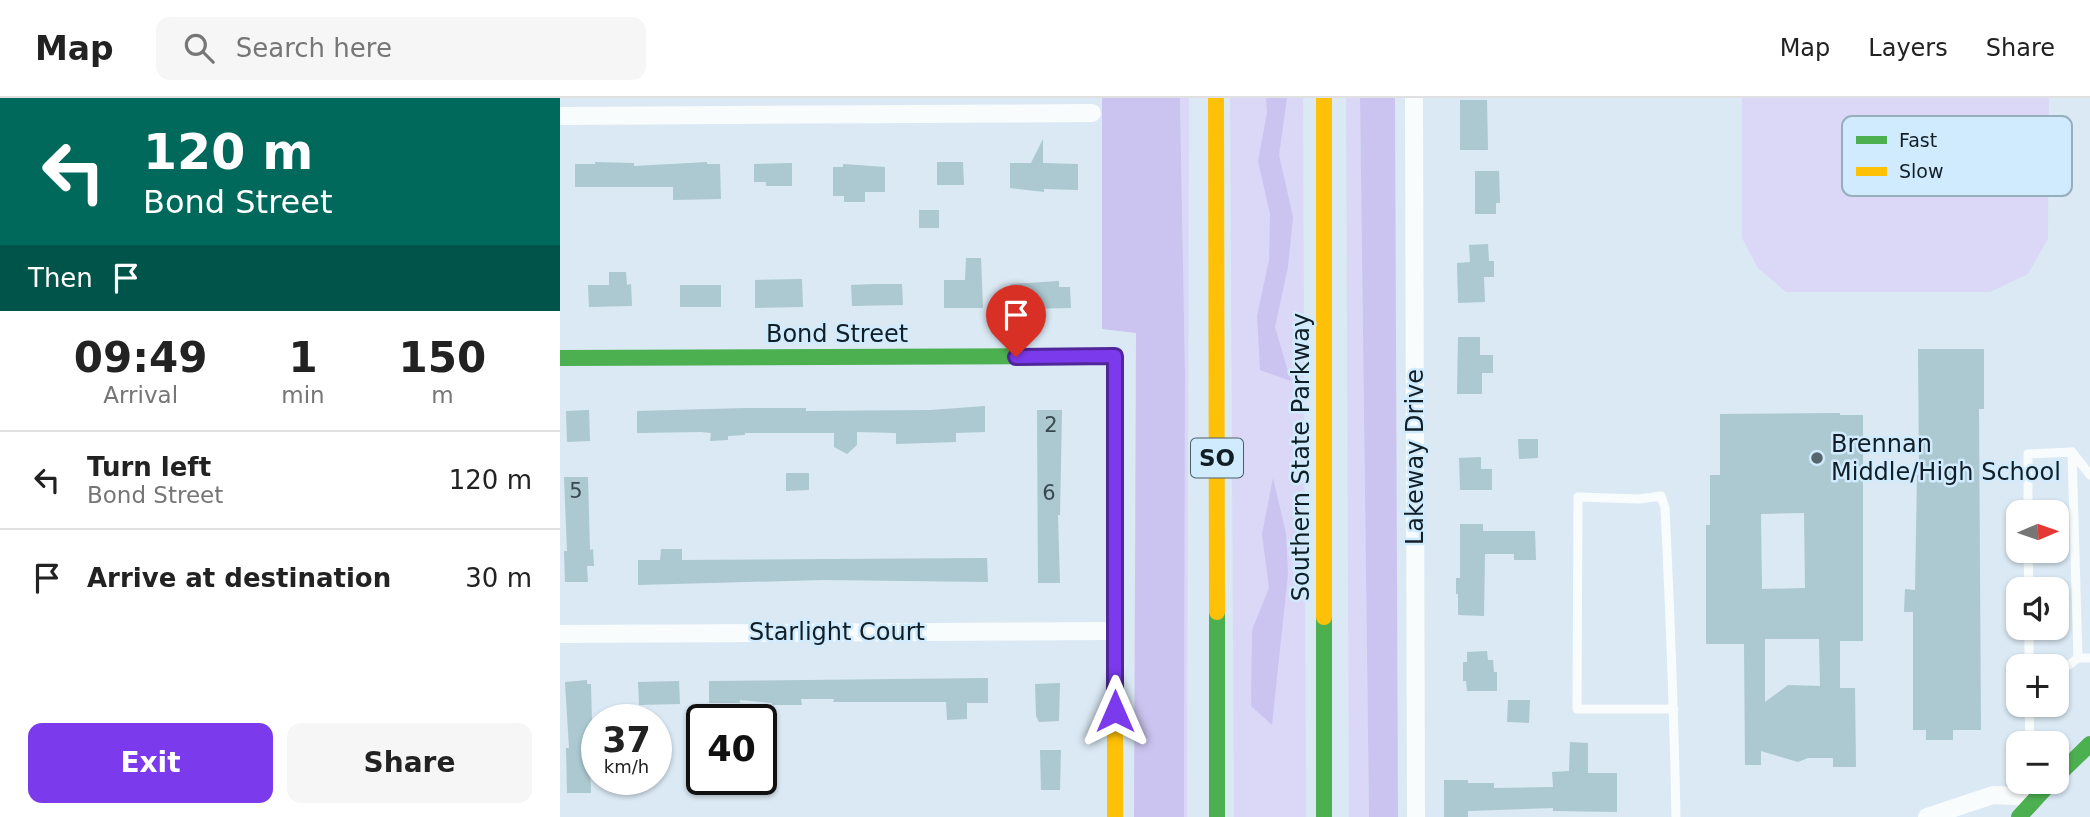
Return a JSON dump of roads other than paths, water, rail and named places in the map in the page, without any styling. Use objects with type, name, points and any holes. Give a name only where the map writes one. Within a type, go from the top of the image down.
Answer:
[{"type":"main road","name":"SO","points":[[1216,98],[1217,817]]},
{"type":"main road","name":"Southern State Parkway","points":[[1324,98],[1324,817]]},
{"type":"main road","name":"Bond Street","points":[[560,358],[1115,356],[1114,631]]},
{"type":"main road","points":[[1114,631],[1115,817]]},
{"type":"main road","points":[[2069,764],[2090,744]]},
{"type":"main road","points":[[2019,817],[2038,794]]},
{"type":"street","name":"Lakeway Drive","points":[[1414,98],[1416,817]]},
{"type":"street","points":[[560,116],[1092,113]]},
{"type":"street","name":"Starlight Court","points":[[560,634],[1114,631]]},
{"type":"street","points":[[1927,817],[2006,793]]},
{"type":"lane","points":[[2072,452],[2090,475]]},
{"type":"lane","points":[[2028,500],[2028,454],[2072,452]]},
{"type":"lane","points":[[2072,452],[2078,658]]},
{"type":"lane","points":[[1674,709],[1577,709],[1578,497],[1639,499],[1661,496],[1665,508],[1674,709],[1676,817]]},
{"type":"lane","points":[[2069,665],[2078,658],[2090,658]]},
{"type":"place","name":"Brennan Middle/High School","points":[[1817,458]]}]
